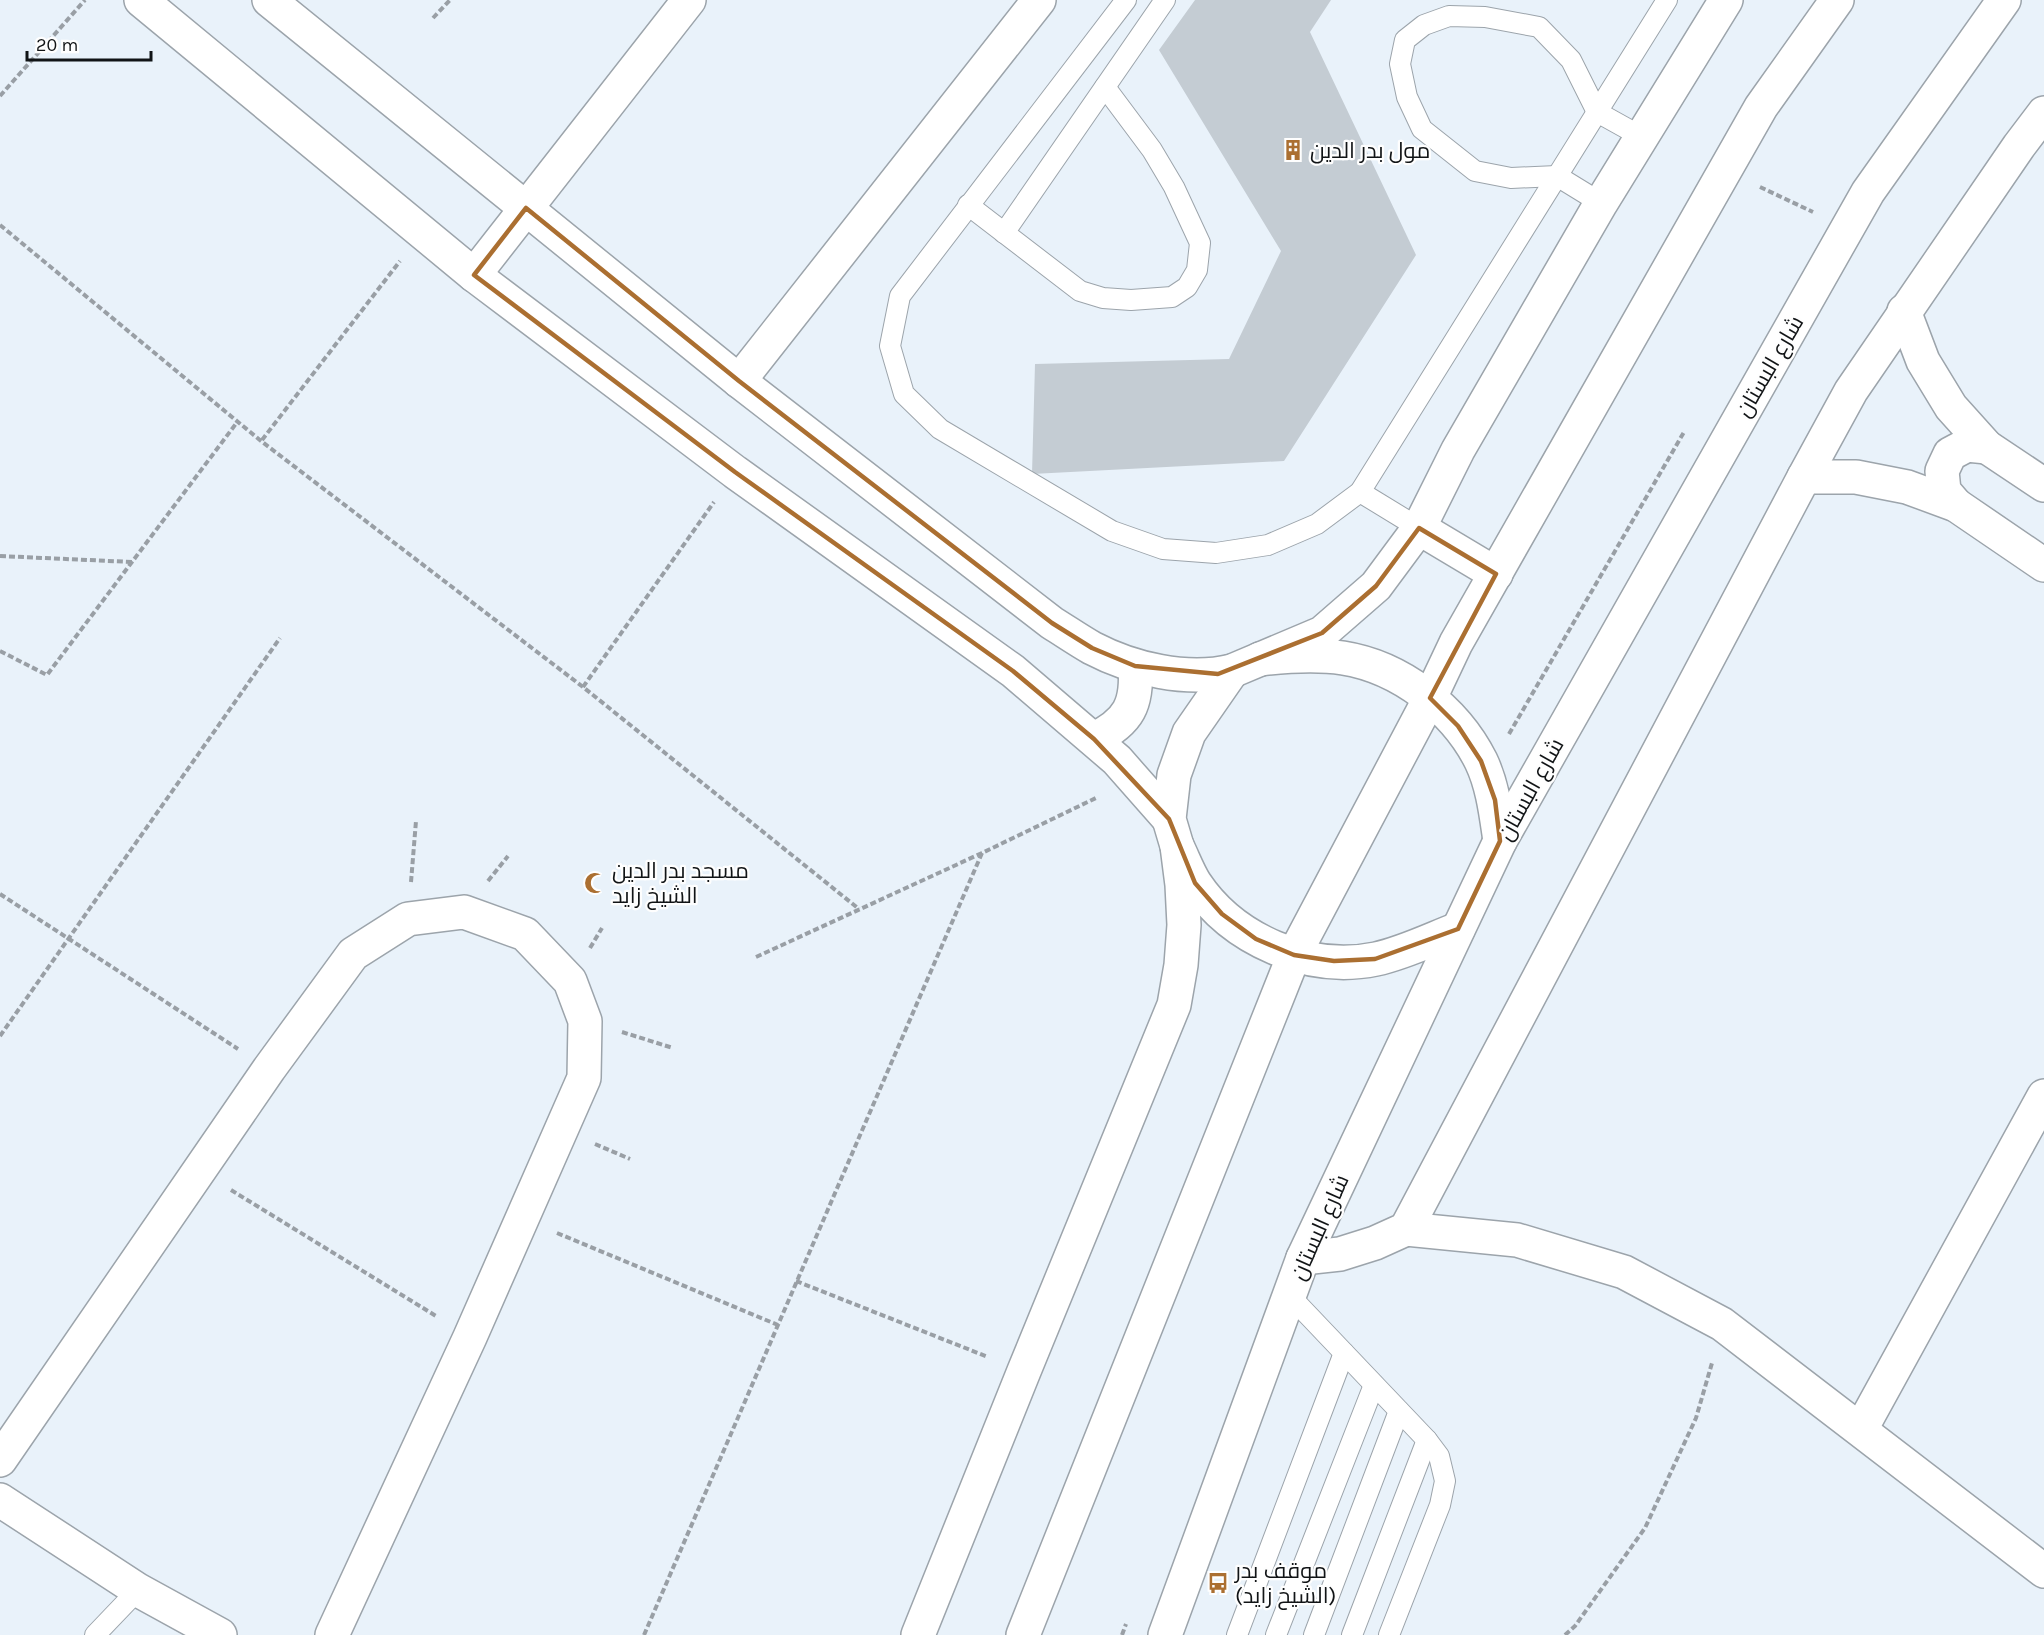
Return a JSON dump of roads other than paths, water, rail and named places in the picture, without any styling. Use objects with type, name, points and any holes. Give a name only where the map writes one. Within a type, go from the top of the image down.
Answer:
[{"type":"street","points":[[141,0],[474,275],[735,472],[1013,671],[1094,739],[1134,779],[1173,833],[1195,883],[1222,914],[1256,939],[1294,955],[1334,962],[1375,959],[1458,929]]},
{"type":"street","points":[[269,0],[739,381],[1052,623],[1092,648],[1135,666],[1176,674],[1218,674],[1246,665],[1322,633],[1376,586],[1419,528],[1458,450],[1601,203],[1726,0]]},
{"type":"street","points":[[474,275],[689,0]]},
{"type":"street","points":[[739,381],[1039,0]]},
{"type":"street","points":[[1023,1635],[1294,955],[1430,698],[1456,643],[1761,107],[1837,0]]},
{"type":"street","name":"شارع البستان","points":[[1165,1635],[1303,1258],[1500,841],[1868,192],[2004,0]]},
{"type":"street","points":[[1406,1229],[1851,392],[1904,311],[2044,113]]},
{"type":"street","points":[[1904,311],[1923,361],[1951,407],[1987,447],[2044,485]]},
{"type":"street","points":[[1956,505],[1944,491],[1942,471],[1950,454],[1967,445],[1987,447]]},
{"type":"street","points":[[1804,477],[1856,477],[1907,487],[1956,505],[2044,565]]},
{"type":"street","points":[[1419,528],[1496,574]]},
{"type":"street","points":[[918,1635],[1023,1371],[1174,1005],[1181,965],[1184,925],[1182,885],[1173,833],[1174,775],[1189,733],[1246,665],[1295,656],[1343,658],[1388,672],[1430,698],[1458,726],[1481,761],[1495,800],[1500,841]]},
{"type":"street","points":[[1094,739],[1111,731],[1124,718],[1133,702],[1136,684],[1135,666]]},
{"type":"street","points":[[0,1460],[269,1069],[352,954],[408,919],[464,912],[525,934],[570,981],[585,1020],[584,1078],[470,1337],[332,1635]]},
{"type":"street","points":[[1860,1429],[2044,1096]]},
{"type":"street","points":[[1303,1258],[1340,1254],[1375,1243],[1406,1229],[1517,1240],[1624,1272],[1722,1324],[2044,1571]]},
{"type":"street","points":[[0,1500],[138,1590],[220,1635]]},
{"type":"lane","points":[[1126,0],[900,296],[890,346],[904,393],[940,429],[1112,531],[1163,549],[1216,553],[1268,545],[1317,524],[1360,492],[1667,0]]},
{"type":"lane","points":[[1004,233],[1165,0]]},
{"type":"lane","points":[[1601,203],[1557,176],[1511,178],[1475,171],[1422,129],[1407,97],[1400,64],[1405,40],[1424,25],[1449,16],[1485,17],[1539,27],[1571,60],[1597,112],[1642,138]]},
{"type":"lane","points":[[968,205],[1080,291],[1103,298],[1131,300],[1172,297],[1187,287],[1197,270],[1200,243],[1174,187],[1152,150],[1105,87]]},
{"type":"lane","points":[[1360,492],[1419,528]]},
{"type":"lane","points":[[1289,1294],[1427,1440],[1439,1456],[1444,1480],[1440,1505],[1389,1635]]},
{"type":"lane","points":[[1237,1635],[1344,1353]]},
{"type":"lane","points":[[1276,1635],[1374,1385]]},
{"type":"lane","points":[[1314,1635],[1399,1411]]},
{"type":"lane","points":[[1352,1635],[1427,1440]]},
{"type":"lane","points":[[95,1635],[138,1590]]},
{"type":"place","name":"مول بدر الدين","points":[[1293,150]]},
{"type":"place","name":"مسجد بدر الدين الشيخ زايد","points":[[595,883]]},
{"type":"place","name":"موقف بدر (الشيخ زايد)","points":[[1218,1583]]}]
